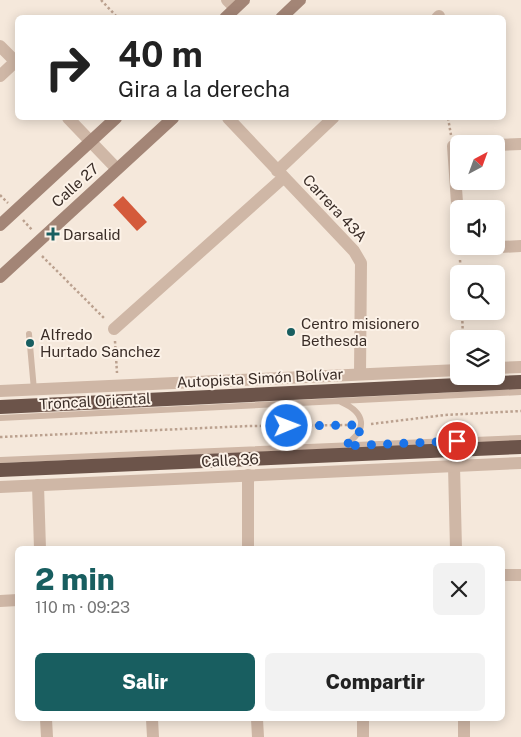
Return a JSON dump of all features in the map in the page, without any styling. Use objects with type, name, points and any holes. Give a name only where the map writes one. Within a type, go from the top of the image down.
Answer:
[{"type":"highway","points":[[505,379],[519,386]]},
{"type":"highway","name":"Autopista Simón Bolívar","points":[[0,407],[519,386]]},
{"type":"highway","points":[[0,470],[521,447]]},
{"type":"main road","points":[[284,15],[300,0]]},
{"type":"main road","points":[[227,15],[235,3]]},
{"type":"main road","name":"Calle 27","points":[[0,225],[114,120]]},
{"type":"main road","name":"Calle 27","points":[[0,277],[171,120]]},
{"type":"street","points":[[0,46],[15,62]]},
{"type":"street","points":[[0,76],[15,64]]},
{"type":"street","points":[[70,120],[117,169]]},
{"type":"street","name":"Carrera 43A","points":[[230,120],[354,251],[361,264],[360,374]]},
{"type":"street","points":[[114,329],[280,174],[331,120]]},
{"type":"street","points":[[505,145],[521,144]]},
{"type":"street","points":[[505,247],[521,246]]},
{"type":"street","points":[[505,368],[521,367]]},
{"type":"street","points":[[0,391],[450,370]]},
{"type":"street","name":"Calle 36","points":[[0,487],[521,463]]},
{"type":"street","points":[[454,466],[456,546]]},
{"type":"street","points":[[248,475],[248,546]]},
{"type":"street","points":[[38,485],[40,546]]},
{"type":"street","points":[[505,576],[521,574]]},
{"type":"street","points":[[0,601],[15,600]]},
{"type":"street","points":[[46,721],[47,737]]},
{"type":"street","points":[[152,721],[153,737]]},
{"type":"street","points":[[257,721],[258,737]]},
{"type":"street","points":[[363,721],[363,737]]},
{"type":"street","points":[[464,721],[464,737]]},
{"type":"lane","points":[[28,334],[34,390]]},
{"type":"lane","name":"Troncal Oriental","points":[[0,418],[340,401],[519,386]]},
{"type":"lane","points":[[340,401],[355,410],[361,425],[360,432],[356,438],[344,446]]},
{"type":"lane","points":[[0,460],[521,438]]},
{"type":"path","points":[[101,0],[115,15]]},
{"type":"path","points":[[449,120],[453,135]]},
{"type":"path","points":[[32,246],[114,329],[118,386]]},
{"type":"path","points":[[0,437],[249,426],[361,425],[445,415],[521,411]]},
{"type":"building","points":[[123,196],[147,222],[137,231],[113,205]]},
{"type":"place","name":"Darsalid","points":[[53,234]]},
{"type":"place","name":"Centro misionero Bethesda","points":[[291,332]]},
{"type":"place","name":"Alfredo Hurtado Sanchez","points":[[30,343]]},
{"type":"route","points":[[287,426],[361,425],[360,432],[356,438],[344,446],[457,441]]}]
